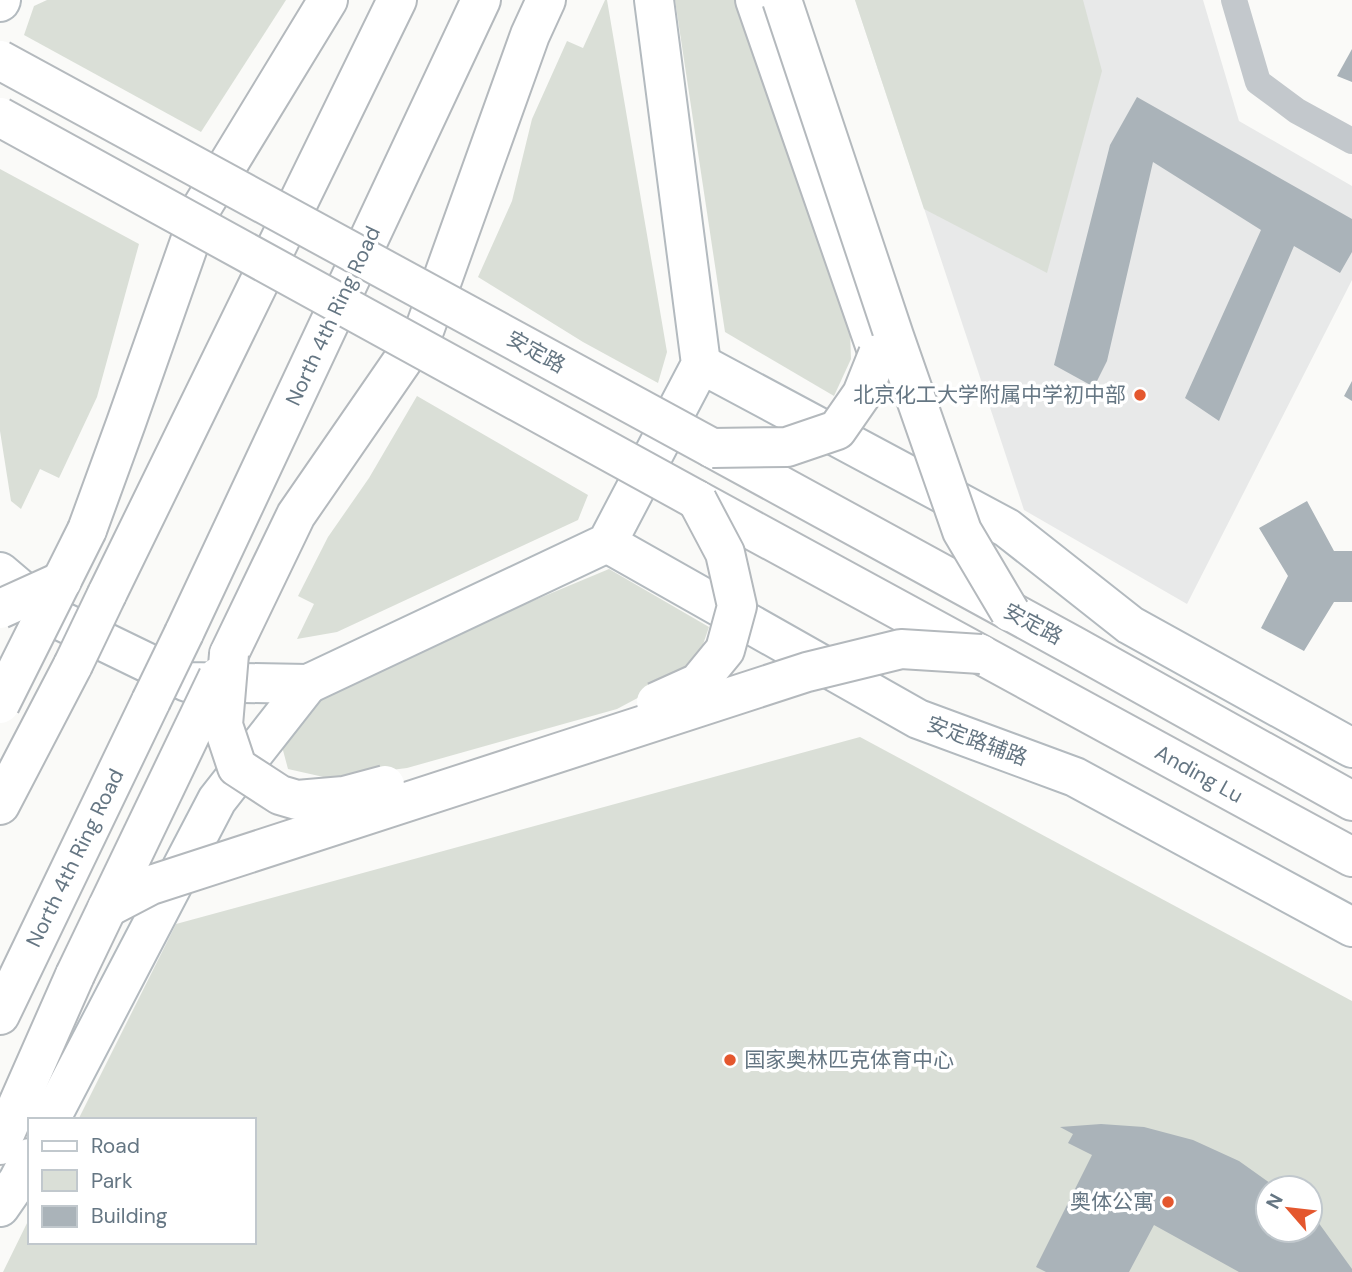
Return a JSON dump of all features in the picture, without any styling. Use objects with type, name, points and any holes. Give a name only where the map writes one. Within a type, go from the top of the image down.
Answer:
[{"type":"main road","points":[[0,704],[87,530],[202,207],[328,0]]},
{"type":"main road","points":[[0,805],[73,665],[397,0]]},
{"type":"main road","name":"North 4th Ring Road","points":[[0,1015],[184,633],[481,0]]},
{"type":"main road","points":[[0,1145],[75,975],[296,514],[425,328],[530,35],[546,0]]},
{"type":"main road","points":[[0,572],[53,617],[187,682],[308,684],[607,543],[701,364],[654,0]]},
{"type":"main road","points":[[712,447],[787,447],[837,430],[862,394],[878,354],[755,0]]},
{"type":"main road","points":[[782,0],[962,531],[1010,612]]},
{"type":"main road","name":"安定路","points":[[0,60],[712,447],[1352,801]]},
{"type":"main road","points":[[0,117],[981,654]]},
{"type":"main road","points":[[701,364],[1007,528],[1130,625],[1352,748]]},
{"type":"main road","points":[[229,654],[223,725],[237,767],[279,795],[297,800],[344,796],[595,728],[698,683],[725,650],[737,606],[725,553],[697,500]]},
{"type":"main road","name":"安定路辅路","points":[[607,543],[918,719],[1075,777],[1352,927]]},
{"type":"main road","points":[[0,609],[62,581]]},
{"type":"main road","points":[[107,908],[151,885],[807,671],[901,649],[981,654]]},
{"type":"main road","name":"Anding Lu","points":[[981,654],[1352,858]]},
{"type":"main road","points":[[51,1118],[216,800],[308,684]]},
{"type":"main road","points":[[0,1207],[28,1162]]},
{"type":"street","points":[[1234,0],[1258,82],[1297,111],[1352,141]]},
{"type":"shaded area","name":"北京化工大学附属中学初中部","points":[[855,0],[1203,0],[1239,121],[1352,186],[1352,280],[1187,604],[1024,510]]},
{"type":"green space","points":[[47,0],[286,0],[201,132],[24,35],[34,6]]},
{"type":"green space","points":[[605,0],[667,352],[658,383],[583,342],[478,277],[512,201],[532,119],[567,41],[583,48]]},
{"type":"green space","points":[[675,0],[754,0],[849,297],[851,359],[834,396],[725,332]]},
{"type":"green space","points":[[855,0],[1083,0],[1102,71],[1047,273],[924,209]]},
{"type":"green space","points":[[0,169],[139,244],[97,397],[59,478],[40,469],[21,509],[11,501],[0,431]]},
{"type":"green space","points":[[417,396],[588,495],[578,520],[337,632],[297,639],[314,604],[298,596],[328,537],[369,478]]},
{"type":"green space","points":[[609,569],[709,627],[697,662],[662,685],[617,709],[407,768],[328,778],[288,769],[280,739],[331,685]]},
{"type":"green space","name":"国家奥林匹克体育中心","points":[[860,737],[1352,1001],[1352,1272],[3,1272],[28,1221],[28,1244],[256,1244],[256,1118],[79,1118],[176,924]]},
{"type":"building","points":[[1352,49],[1352,82],[1337,76]]},
{"type":"building","points":[[1137,97],[1352,219],[1352,252],[1340,273],[1294,246],[1219,421],[1185,398],[1261,230],[1153,162],[1107,361],[1094,387],[1054,365],[1110,145]]},
{"type":"building","points":[[1352,381],[1352,401],[1344,396]]},
{"type":"building","points":[[1307,501],[1334,551],[1352,551],[1352,602],[1334,602],[1304,651],[1261,628],[1288,576],[1259,528]]},
{"type":"building","name":"奥体公寓","points":[[1101,1124],[1144,1127],[1193,1140],[1239,1161],[1257,1174],[1254,1174],[1254,1244],[1324,1244],[1324,1230],[1352,1272],[1239,1272],[1154,1225],[1129,1272],[1046,1272],[1036,1267],[1092,1155],[1068,1143],[1073,1134],[1060,1127]]},
{"type":"place","name":"北京化工大学附属中学初中部","points":[[1140,395]]},
{"type":"place","name":"国家奥林匹克体育中心","points":[[730,1060]]},
{"type":"place","name":"奥体公寓","points":[[1168,1202]]}]
